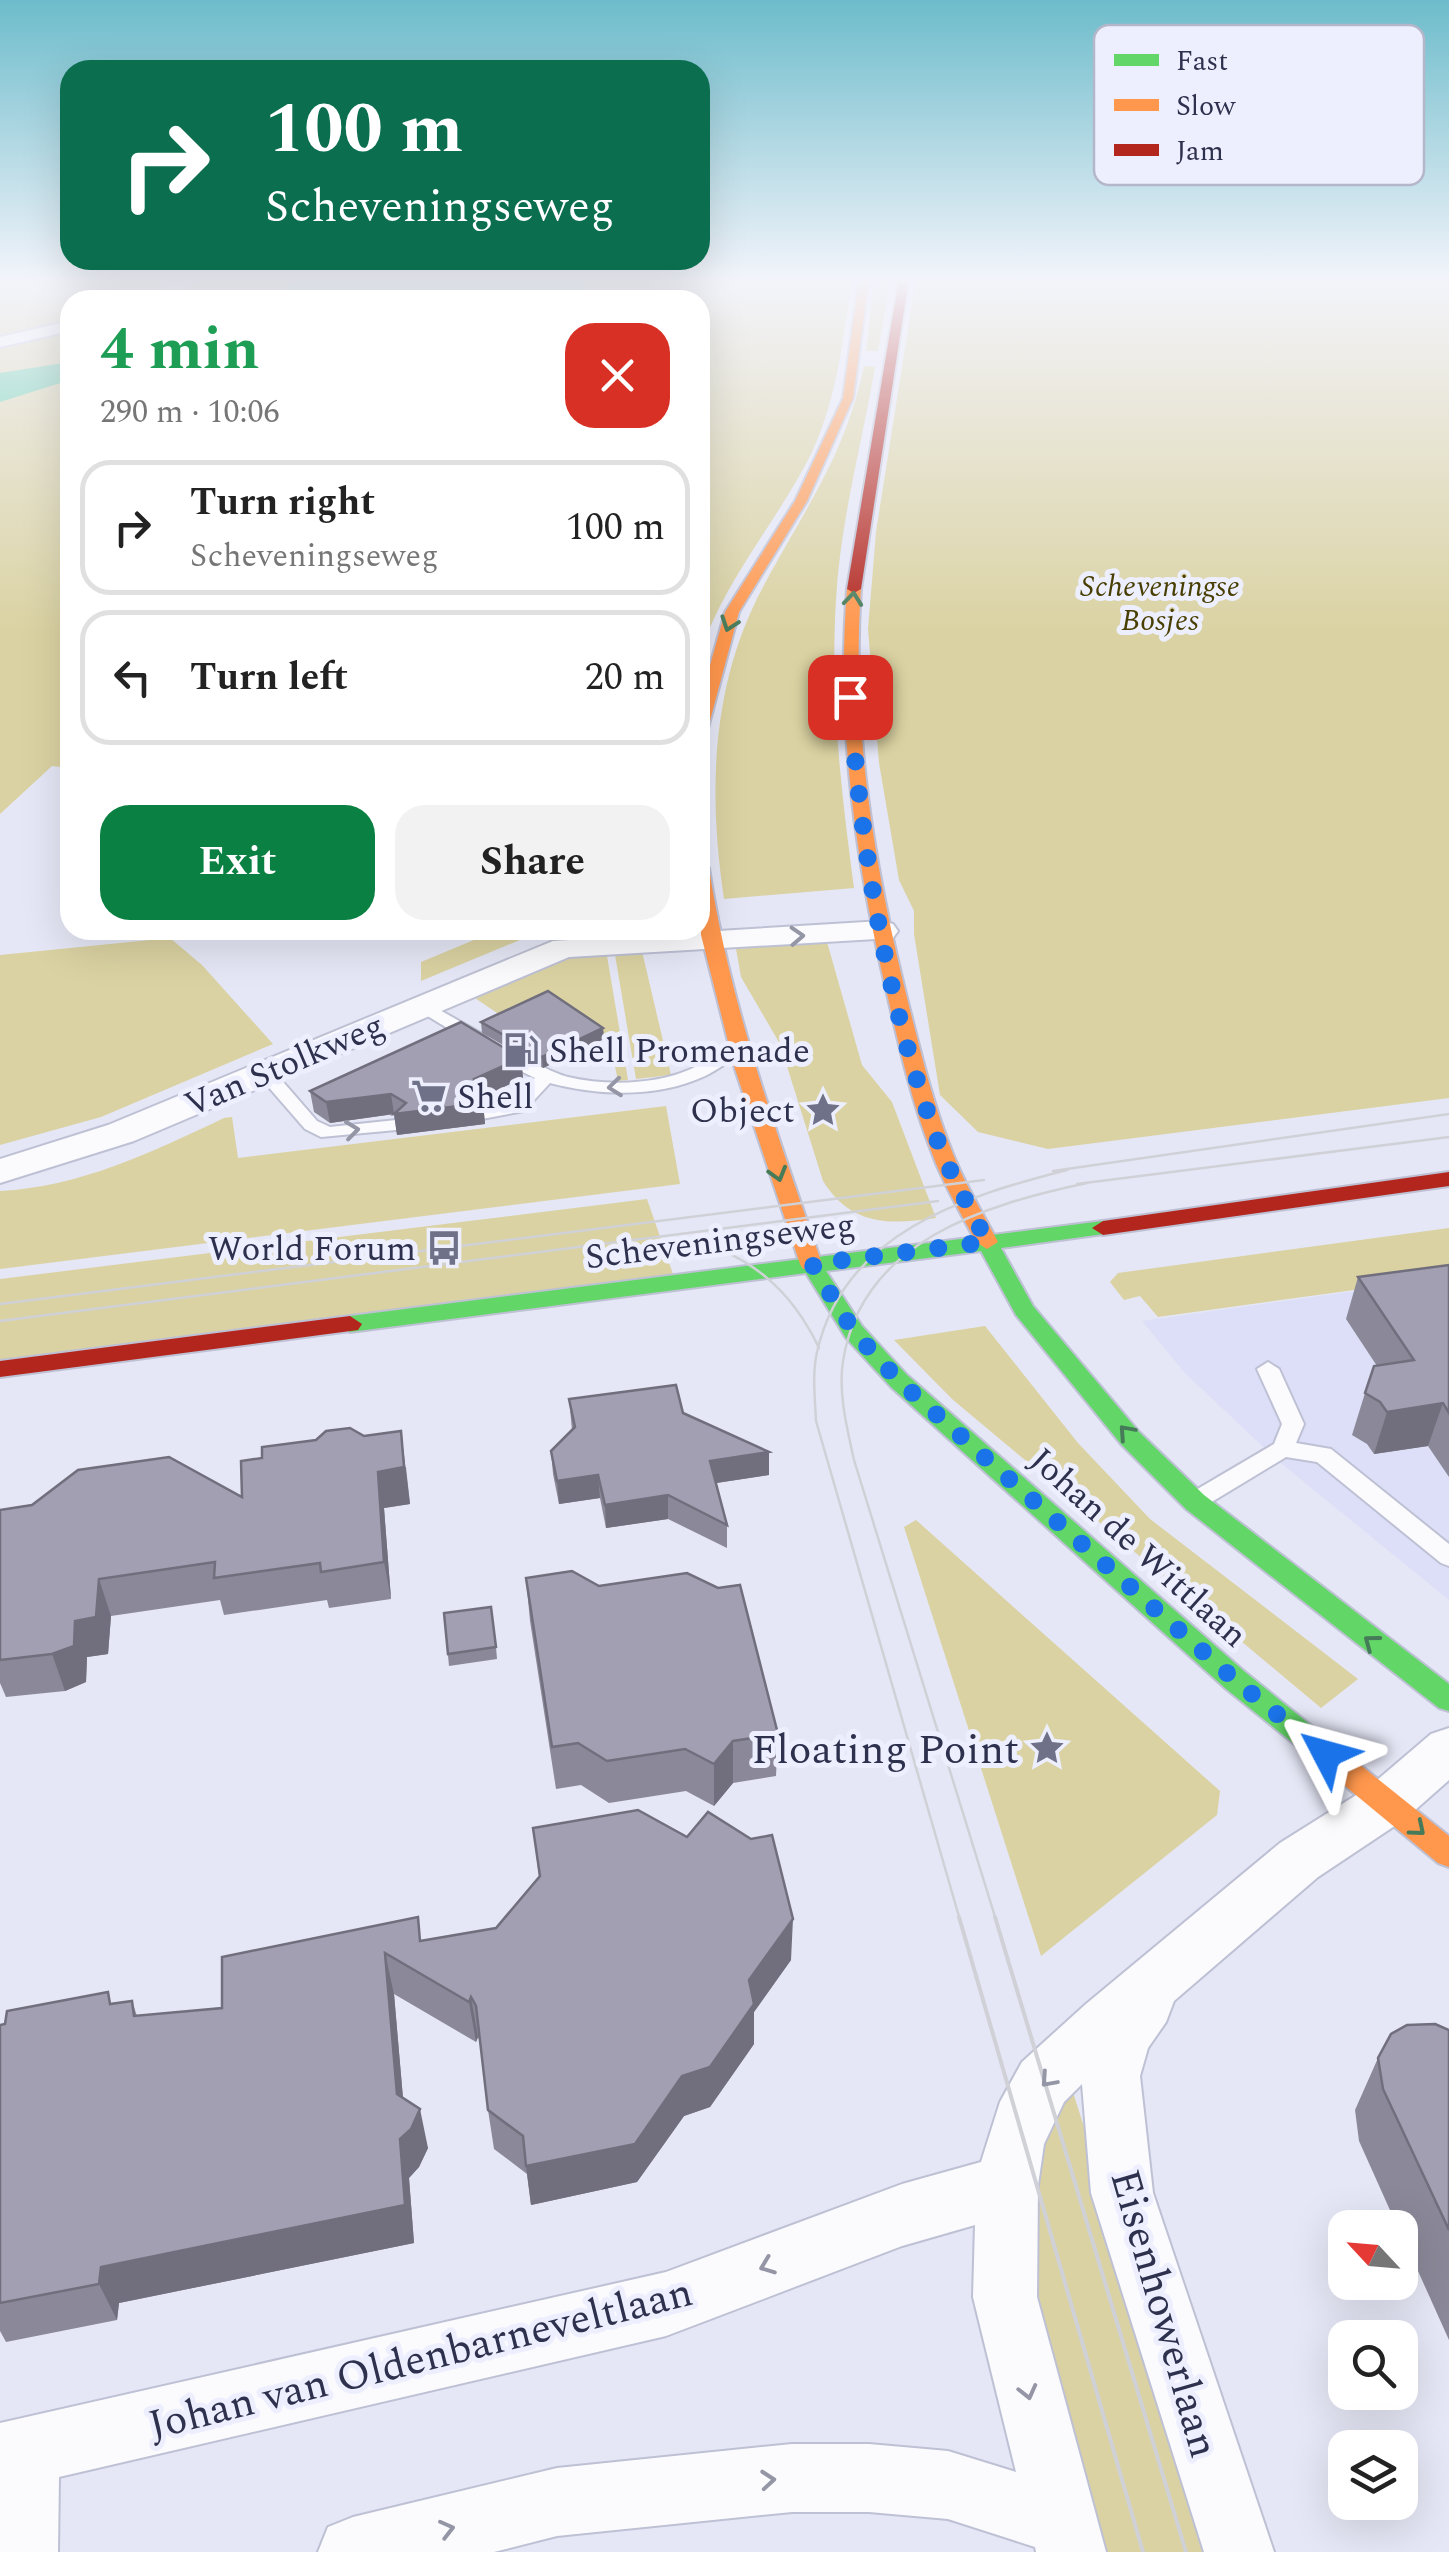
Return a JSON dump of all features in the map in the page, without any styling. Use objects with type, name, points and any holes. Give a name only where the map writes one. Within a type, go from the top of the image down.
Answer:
[{"type":"main road","points":[[710,692],[732,612],[801,501],[848,397]]},
{"type":"main road","name":"Johan de Wittlaan","points":[[883,397],[860,533],[851,617],[850,697],[855,765],[879,918],[913,1064],[936,1138],[1024,1310],[1130,1438],[1195,1502],[1449,1700]]},
{"type":"main road","name":"Johan de Wittlaan","points":[[710,934],[739,1047],[788,1204],[812,1264],[854,1332],[899,1381],[1235,1680],[1449,1854]]},
{"type":"main road","name":"Scheveningseweg","points":[[0,1369],[1449,1179]]},
{"type":"street","name":"Van Stolkweg","points":[[710,922],[879,918]]},
{"type":"street","name":"Van Stolkweg","points":[[0,1170],[120,1133],[422,1005],[552,940]]},
{"type":"street","name":"Eisenhowerlaan","points":[[1066,2536],[1005,2297],[1006,2186],[1014,2144],[1030,2102],[1043,2082],[1299,1860],[1387,1803],[1449,1749]]},
{"type":"street","name":"Eisenhowerlaan","points":[[1172,1967],[1122,2036],[1111,2076],[1122,2193],[1239,2552]]},
{"type":"street","name":"Johan van Oldenbarneveltlaan","points":[[13,2455],[666,2304],[902,2215],[1006,2186]]},
{"type":"street","points":[[13,2455],[23,2552]]},
{"type":"street","points":[[353,2552],[557,2502],[792,2478],[869,2478],[948,2486],[1066,2536]]},
{"type":"lane","points":[[422,1005],[532,1074],[603,1090],[690,1075],[739,1047]]},
{"type":"lane","points":[[265,1072],[311,1125],[327,1133],[396,1124]]},
{"type":"lane","points":[[482,1114],[518,1107],[545,1078]]},
{"type":"lane","points":[[1195,1502],[1283,1449],[1293,1424],[1268,1369]]},
{"type":"lane","points":[[1283,1449],[1323,1456],[1449,1557]]},
{"type":"shaded area","points":[[1449,1278],[1449,1600],[1277,1460],[1185,1373],[1142,1321]]},
{"type":"green space","points":[[0,397],[60,397],[60,767],[52,766],[0,814]]},
{"type":"green space","points":[[710,397],[831,397],[809,458],[710,627]]},
{"type":"green space","points":[[869,397],[838,571],[834,672],[854,888],[724,899],[716,779],[718,739],[733,662],[763,587],[835,455],[856,398]]},
{"type":"green space","name":"Scheveningse Bosjes","points":[[897,397],[1449,397],[1449,1098],[1048,1149],[978,1132],[940,1095],[914,934],[914,911],[899,880],[879,763],[868,629],[876,532]]},
{"type":"green space","points":[[172,940],[202,965],[273,1044],[101,1117],[0,1145],[0,955]]},
{"type":"green space","points":[[474,940],[520,940],[421,981],[421,962]]},
{"type":"green space","points":[[827,942],[862,1065],[892,1102],[936,1218],[903,1222],[873,1219],[846,1207],[834,1196],[823,1181],[780,1044],[741,977],[736,949]]},
{"type":"green space","points":[[641,947],[671,1075],[636,1079],[614,949]]},
{"type":"green space","points":[[606,950],[628,1080],[618,1081],[609,1038],[550,999],[506,1019],[469,994],[568,953]]},
{"type":"green space","points":[[666,1106],[680,1184],[0,1269],[0,1191],[87,1175],[143,1155],[224,1118],[232,1117],[238,1158]]},
{"type":"green space","points":[[647,1199],[674,1277],[0,1366],[0,1279]]},
{"type":"green space","points":[[1449,1228],[1449,1277],[1158,1317],[1140,1296],[1124,1300],[1110,1282],[1118,1273]]},
{"type":"green space","points":[[985,1326],[1078,1443],[1150,1519],[1358,1679],[1321,1708],[952,1399],[894,1340]]},
{"type":"green space","points":[[916,1520],[1220,1791],[1217,1815],[1041,1956],[904,1527]]},
{"type":"green space","points":[[1070,2083],[1220,2552],[1099,2552],[1036,2323],[1030,2190],[1060,2091]]},
{"type":"building","points":[[548,991],[603,1028],[542,1057],[481,1022]]},
{"type":"building","points":[[461,1022],[521,1058],[474,1079],[477,1085],[467,1095],[483,1103],[394,1114],[406,1103],[391,1094],[326,1102],[310,1091]]},
{"type":"building","points":[[1449,1265],[1449,1413],[1443,1403],[1387,1412],[1365,1393],[1374,1366],[1414,1360],[1358,1277]]},
{"type":"building","points":[[676,1385],[683,1413],[769,1452],[710,1461],[727,1525],[668,1495],[605,1505],[598,1475],[557,1481],[551,1451],[575,1427],[569,1399]]},
{"type":"building","points":[[350,1428],[364,1436],[401,1431],[404,1467],[378,1472],[384,1562],[321,1572],[320,1563],[214,1578],[215,1562],[99,1579],[96,1617],[75,1621],[74,1646],[52,1654],[0,1660],[0,1510],[32,1505],[78,1470],[169,1457],[242,1497],[241,1461],[262,1458],[262,1447],[316,1440],[326,1431]]},
{"type":"building","points":[[572,1571],[599,1586],[687,1573],[718,1588],[740,1585],[778,1734],[733,1741],[714,1764],[685,1749],[607,1761],[578,1743],[552,1747],[526,1578]]},
{"type":"building","points":[[491,1607],[496,1647],[448,1654],[444,1613]]},
{"type":"building","points":[[638,1810],[687,1837],[708,1812],[751,1839],[772,1835],[793,1919],[749,1980],[754,2004],[710,2067],[682,2076],[635,2144],[526,2166],[523,2136],[488,2110],[476,2006],[471,1997],[469,2002],[385,1953],[397,2094],[420,2109],[411,2129],[400,2139],[405,2205],[101,2267],[99,2284],[0,2303],[0,2025],[5,2024],[7,2011],[108,1992],[110,2004],[132,2001],[134,2016],[222,2008],[222,1957],[418,1917],[420,1941],[496,1928],[540,1876],[533,1828]]},
{"type":"building","points":[[1435,2024],[1449,2030],[1449,2230],[1383,2089],[1378,2058],[1391,2034],[1407,2025]]},
{"type":"tram line","points":[[1053,1171],[1449,1114]]},
{"type":"tram line","points":[[1077,1184],[1449,1137]]},
{"type":"tram line","points":[[819,1347],[831,1311],[853,1277],[880,1249],[949,1208],[1067,1170]]},
{"type":"tram line","points":[[0,1304],[984,1180]]},
{"type":"tram line","points":[[996,1920],[854,1460],[842,1398],[843,1361],[855,1320],[875,1286],[901,1258],[970,1217],[1087,1183]]},
{"type":"tram line","points":[[0,1321],[938,1201]]},
{"type":"tram line","points":[[688,1238],[731,1254],[767,1278],[796,1308],[819,1347]]},
{"type":"tram line","points":[[819,1347],[814,1386],[816,1421],[960,1920]]},
{"type":"tram line","points":[[959,1917],[1143,2552]]},
{"type":"tram line","points":[[995,1917],[1186,2552]]},
{"type":"traffic: fast","points":[[350,1324],[1103,1228]]},
{"type":"traffic: fast","points":[[987,1242],[1024,1310],[1130,1438],[1195,1502],[1449,1700]]},
{"type":"traffic: fast","points":[[811,1264],[854,1332],[899,1381],[1235,1680],[1303,1735]]},
{"type":"traffic: slow","points":[[710,692],[732,612],[801,501],[848,397]]},
{"type":"traffic: slow","points":[[854,589],[850,638],[852,737],[883,936],[934,1132],[987,1242]]},
{"type":"traffic: slow","points":[[710,935],[745,1069],[811,1264]]},
{"type":"traffic: slow","points":[[1303,1735],[1449,1854]]},
{"type":"traffic: jam","points":[[854,589],[885,397]]},
{"type":"traffic: jam","points":[[1103,1228],[1449,1179]]},
{"type":"traffic: jam","points":[[0,1369],[350,1324]]},
{"type":"place","name":"Shell Promenade","points":[[521,1050]]},
{"type":"place","name":"Shell","points":[[429,1096]]},
{"type":"place","name":"Object","points":[[823,1110]]},
{"type":"place","name":"World Forum","points":[[444,1248]]},
{"type":"place","name":"Floating Point","points":[[1047,1748]]},
{"type":"route","points":[[850,697],[855,765],[876,905],[913,1064],[936,1138],[987,1242],[812,1264],[854,1332],[899,1381],[1235,1680],[1326,1754]]}]
